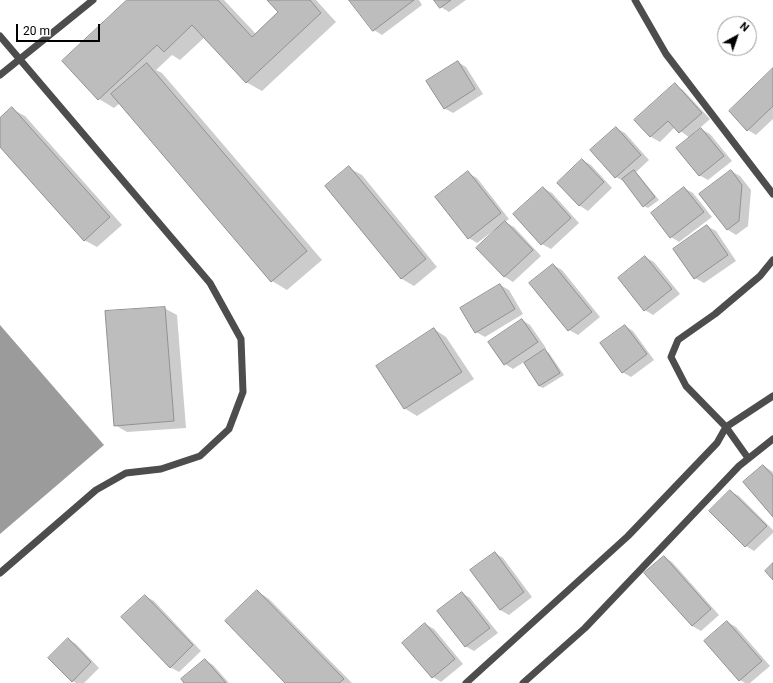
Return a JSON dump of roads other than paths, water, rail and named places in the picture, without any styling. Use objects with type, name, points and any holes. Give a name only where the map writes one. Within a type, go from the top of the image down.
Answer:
[{"type":"street","points":[[0,75],[19,58],[93,0]]},
{"type":"street","points":[[635,0],[666,54],[773,194]]},
{"type":"street","points":[[0,36],[210,283],[241,339],[243,392],[229,429],[200,456],[160,469],[126,473],[96,490],[0,573]]},
{"type":"street","points":[[748,458],[726,427],[686,386],[671,357],[678,340],[715,314],[760,276],[773,260]]},
{"type":"street","points":[[466,683],[628,536],[717,443],[726,427],[773,396]]},
{"type":"street","points":[[522,683],[585,628],[695,511],[748,458],[773,439]]}]
